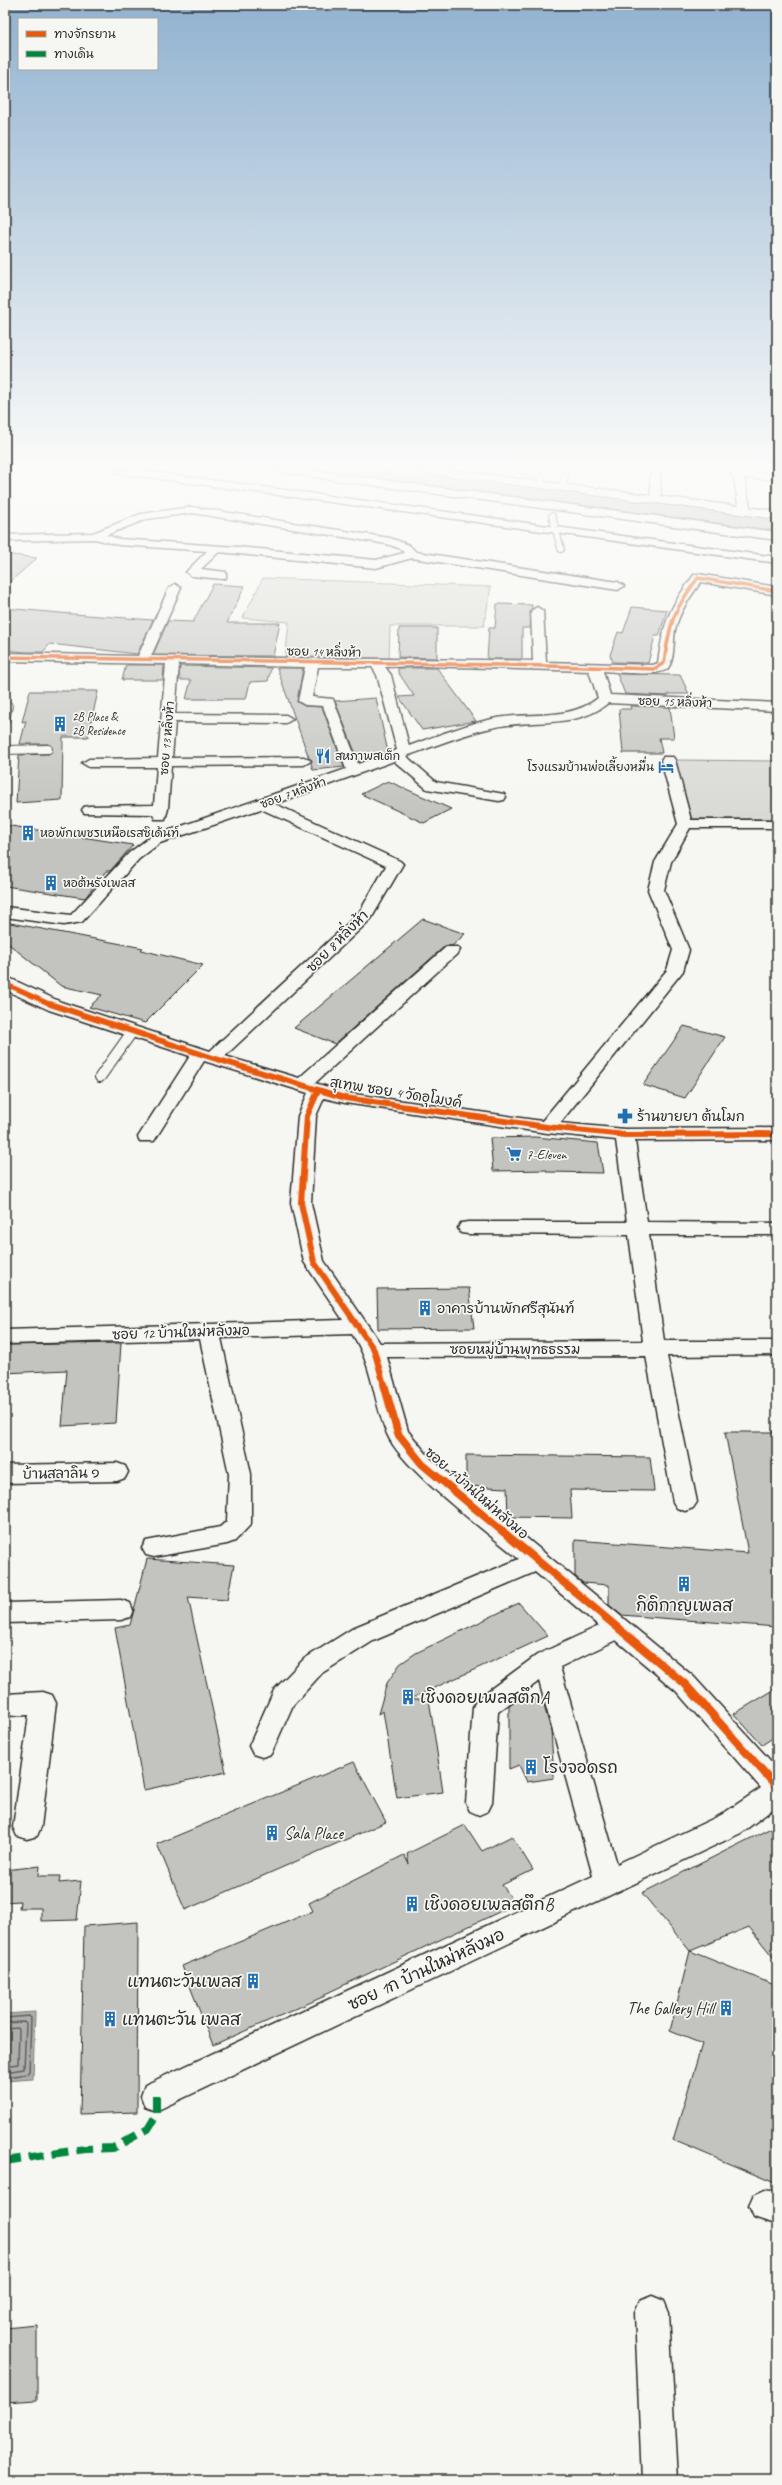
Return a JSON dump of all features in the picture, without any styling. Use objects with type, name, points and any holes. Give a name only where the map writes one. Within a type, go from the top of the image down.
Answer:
[{"type":"street","name":"ซอย 14 หลิ่งห้า","points":[[5,657],[312,663],[422,662],[654,669],[662,666],[669,629],[678,606],[692,586]]},
{"type":"street","name":"ซอย 14 หลิ่งห้า","points":[[746,586],[777,591]]},
{"type":"street","points":[[144,660],[175,588]]},
{"type":"street","points":[[537,611],[540,666]]},
{"type":"street","name":"ซอย 13 หลิ่งห้า","points":[[89,810],[161,813],[173,660]]},
{"type":"street","points":[[312,663],[306,701],[328,702],[354,770]]},
{"type":"street","points":[[376,663],[384,675],[400,754],[432,786],[499,797]]},
{"type":"street","points":[[595,668],[605,699]]},
{"type":"street","name":"ซอย 7 หลิ่งห้า","points":[[5,912],[64,920],[76,919],[134,856],[155,840],[262,804],[471,728],[499,722],[570,716],[594,708],[605,699]]},
{"type":"street","name":"ซอย 15 หลิ่งห้า","points":[[605,699],[777,707]]},
{"type":"street","points":[[168,718],[286,719]]},
{"type":"street","points":[[547,1127],[675,971],[681,950],[656,890],[663,862],[685,824],[668,760]]},
{"type":"street","points":[[89,763],[304,761]]},
{"type":"street","name":"ซอย 8 หลิ่งห้า","points":[[207,1056],[365,916],[395,864],[262,804]]},
{"type":"street","points":[[685,824],[777,824]]},
{"type":"street","points":[[309,1089],[452,950]]},
{"type":"street","name":"สุเทพ ซอย 4 วัดอุโมงค์","points":[[7,986],[55,1006],[132,1032],[309,1089],[345,1098],[547,1127],[625,1135],[777,1134]]},
{"type":"street","points":[[147,1137],[207,1056]]},
{"type":"street","name":"ซอย 1 บ้านใหม่หลังมอ","points":[[309,1089],[301,1203],[314,1262],[374,1350],[398,1434],[422,1464],[685,1684],[777,1787]]},
{"type":"street","points":[[625,1135],[655,1349],[685,1502]]},
{"type":"street","points":[[468,1228],[777,1230]]},
{"type":"street","name":"ซอย 12 บ้านใหม่หลังมอ","points":[[5,1337],[358,1327]]},
{"type":"street","points":[[154,1548],[227,1535],[239,1524],[240,1474],[209,1332]]},
{"type":"street","name":"ซอยหมู่บ้านพุทธธรรม","points":[[374,1350],[777,1348]]},
{"type":"street","name":"บ้านสลาลิน ๑","points":[[5,1474],[117,1472]]},
{"type":"street","points":[[262,1746],[283,1698],[313,1666],[364,1634],[537,1561]]},
{"type":"street","points":[[5,1613],[122,1610]]},
{"type":"street","points":[[479,1803],[486,1707],[546,1662],[618,1628]]},
{"type":"street","points":[[546,1662],[608,1881]]},
{"type":"street","points":[[5,1704],[43,1703],[27,1827]]},
{"type":"street","name":"ซอย 1ก บ้านใหม่หลังมอ","points":[[156,2096],[731,1824],[777,1791]]},
{"type":"street","points":[[652,2314],[660,2480]]},
{"type":"lane","points":[[5,706],[8,706],[5,720]]},
{"type":"lane","points":[[5,750],[48,749]]},
{"type":"lane","points":[[100,1077],[132,1032]]},
{"type":"shaded area","points":[[259,586],[491,587],[484,626],[390,626],[389,660],[285,660],[289,622],[243,618]]},
{"type":"shaded area","points":[[676,760],[777,761],[777,819],[691,819]]},
{"type":"water","points":[[35,2012],[33,2079],[5,2081],[5,2014]]},
{"type":"building","points":[[212,586],[244,586],[227,623],[280,623],[273,656],[153,655],[168,621],[193,622]]},
{"type":"building","points":[[497,604],[532,605],[530,628],[522,628],[522,659],[487,659],[489,628],[495,628]]},
{"type":"building","points":[[632,607],[667,610],[659,636],[655,636],[648,663],[613,662],[610,655],[618,632],[623,633]]},
{"type":"building","points":[[5,608],[153,620],[137,654],[50,644],[43,652],[26,652],[5,650]]},
{"type":"building","points":[[399,628],[437,628],[437,658],[398,657]]},
{"type":"building","points":[[126,665],[164,665],[163,680],[122,680]]},
{"type":"building","points":[[180,666],[271,668],[268,681],[250,682],[246,699],[186,699],[191,680],[179,680]]},
{"type":"building","points":[[277,668],[303,668],[297,702],[305,706],[322,707],[344,767],[313,770],[311,763],[312,760],[309,758]]},
{"type":"building","points":[[398,668],[437,668],[476,721],[422,730],[399,697],[414,696],[398,672]]},
{"type":"building","points":[[617,674],[680,675],[689,694],[668,694],[668,696],[625,694]]},
{"type":"building","points":[[30,691],[98,691],[88,737],[63,737],[62,800],[16,803],[19,755],[49,754],[53,749],[48,744],[20,744],[26,721],[22,722]]},
{"type":"building","points":[[376,698],[388,752],[359,762],[335,701]]},
{"type":"building","points":[[630,706],[670,707],[674,738],[659,738],[662,753],[623,753],[619,709],[631,709]]},
{"type":"building","points":[[388,781],[451,809],[424,823],[361,794]]},
{"type":"building","points":[[5,825],[133,845],[110,871],[106,871],[85,898],[5,886]]},
{"type":"building","points":[[423,919],[465,934],[452,946],[445,946],[335,1044],[294,1028]]},
{"type":"building","points":[[5,922],[143,948],[141,950],[203,965],[145,1023],[89,1007],[102,995],[61,986],[5,941]]},
{"type":"building","points":[[684,1026],[725,1037],[685,1098],[643,1085]]},
{"type":"building","points":[[535,1137],[598,1143],[603,1173],[547,1172],[547,1170],[493,1171],[490,1138]]},
{"type":"building","name":"อาคารบ้านพักศรีสุนันท์","points":[[469,1288],[474,1328],[378,1329],[377,1289]]},
{"type":"building","points":[[121,1343],[116,1423],[62,1426],[67,1370],[5,1373],[5,1345]]},
{"type":"building","name":"กิติกาญเพลส","points":[[725,1432],[777,1432],[777,1627],[621,1615],[609,1605],[609,1585],[583,1583],[575,1576],[575,1540],[748,1553]]},
{"type":"building","points":[[466,1455],[650,1457],[654,1491],[570,1490],[572,1518],[508,1517],[507,1488],[466,1486]]},
{"type":"building","points":[[147,1559],[234,1565],[227,1600],[188,1597],[226,1772],[144,1790],[115,1628],[130,1625]]},
{"type":"building","name":"เชิงดอยเพลสตึกA","points":[[519,1603],[548,1636],[410,1699],[429,1699],[443,1792],[397,1798],[383,1711],[378,1714],[387,1683],[400,1664],[416,1653]]},
{"type":"building","points":[[777,1688],[777,1735],[762,1745],[734,1714]]},
{"type":"building","name":"โรงจอดรถ","points":[[518,1699],[542,1699],[551,1730],[554,1778],[527,1782],[519,1765],[509,1769],[509,1705]]},
{"type":"building","name":"Sala Place","points":[[354,1762],[386,1822],[185,1910],[157,1844]]},
{"type":"building","points":[[465,1825],[482,1851],[512,1836],[533,1870],[502,1885],[516,1904],[325,1994],[325,1996],[213,2045],[182,1966],[313,1911],[309,1903],[404,1855],[409,1864],[407,1854]]},
{"type":"building","points":[[777,1825],[777,1962],[749,1927],[690,1951],[642,1893]]},
{"type":"building","points":[[40,1866],[39,1876],[60,1876],[59,1883],[81,1881],[77,1920],[41,1921],[41,1908],[19,1908],[20,1901],[5,1902],[5,1870]]},
{"type":"building","name":"แทนตะวัน เพลส","points":[[138,1922],[137,2112],[80,2114],[84,1926]]},
{"type":"building","points":[[690,1951],[777,1986],[777,2184],[673,2140],[702,2044],[670,2031]]},
{"type":"building","points":[[37,2325],[37,2400],[5,2402],[5,2328]]},
{"type":"marked path","points":[[5,2161],[85,2149],[113,2148],[148,2129],[156,2116],[156,2096]]},
{"type":"cycle path","points":[[5,657],[357,664],[422,662],[654,669],[662,666],[664,663],[669,629],[678,605],[692,586]]},
{"type":"cycle path","points":[[746,586],[777,591]]},
{"type":"cycle path","points":[[5,981],[10,986],[55,1006],[213,1058],[345,1098],[547,1127],[625,1135],[777,1134]]},
{"type":"cycle path","points":[[318,1091],[307,1116],[301,1203],[314,1262],[374,1350],[398,1434],[422,1464],[685,1684],[777,1787]]},
{"type":"place","name":"2B Place & 2B Residence","points":[[60,724]]},
{"type":"place","name":"สหภาพสเต็ก","points":[[323,756]]},
{"type":"place","name":"โรงแรมบ้านพ่อเลี้ยงหมื่น","points":[[666,767]]},
{"type":"place","name":"หอพักเพชรเหนือเรสซิเด้นท์","points":[[28,833]]},
{"type":"place","name":"หอต้นรังเพลส","points":[[51,883]]},
{"type":"place","name":"ร้านขายยา ต้นโมก","points":[[625,1116]]},
{"type":"place","name":"7-Eleven","points":[[514,1154]]},
{"type":"place","name":"อาคารบ้านพักศรีสุนันท์","points":[[425,1308]]},
{"type":"place","name":"กิติกาญเพลส","points":[[684,1584]]},
{"type":"place","name":"เชิงดอยเพลสตึกA","points":[[408,1697]]},
{"type":"place","name":"โรงจอดรถ","points":[[531,1767]]},
{"type":"place","name":"Sala Place","points":[[272,1833]]},
{"type":"place","name":"เชิงดอยเพลสตึกB","points":[[412,1904]]},
{"type":"place","name":"แทนตะวันเพลส","points":[[253,1981]]},
{"type":"place","name":"The Gallery Hill","points":[[726,2008]]},
{"type":"place","name":"แทนตะวัน เพลส","points":[[110,2019]]}]
